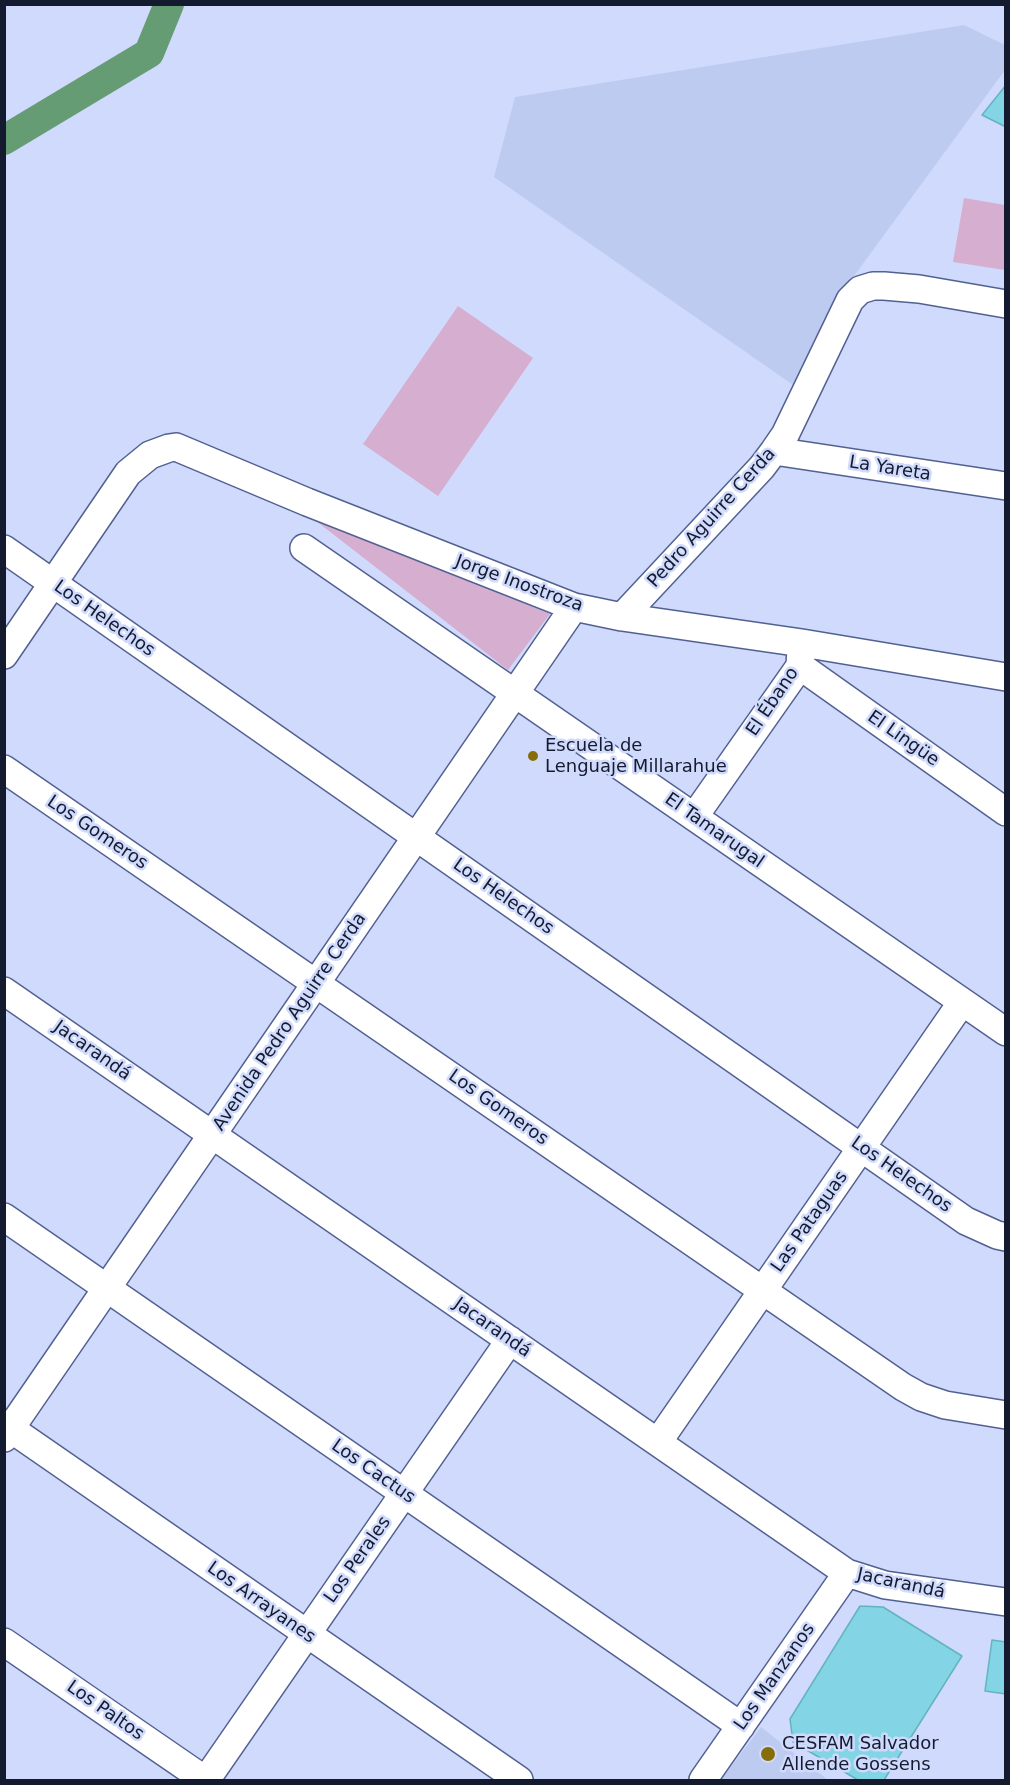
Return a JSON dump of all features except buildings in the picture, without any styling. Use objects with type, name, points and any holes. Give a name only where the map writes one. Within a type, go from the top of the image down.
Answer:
[{"type":"street","name":"Pedro Aguirre Cerda","points":[[622,617],[774,451],[785,435],[850,300],[860,290],[873,286],[919,289],[1005,304]]},
{"type":"street","name":"Jorge Inostroza","points":[[4,655],[128,473],[150,455],[176,447],[307,502],[574,607],[801,654],[1005,677]]},
{"type":"street","name":"La Yareta","points":[[774,451],[1005,486]]},
{"type":"street","name":"El Tamarugal","points":[[304,548],[1005,1032]]},
{"type":"street","name":"Los Helechos","points":[[4,549],[966,1221],[1005,1237]]},
{"type":"street","name":"Avenida Pedro Aguirre Cerda","points":[[7,1430],[213,1135],[574,607]]},
{"type":"street","name":"El Lingüe","points":[[801,654],[1005,812]]},
{"type":"street","name":"El Ébano","points":[[694,817],[801,654]]},
{"type":"street","name":"Los Gomeros","points":[[4,769],[903,1387],[945,1405],[1005,1415]]},
{"type":"street","name":"Jacarandá","points":[[4,991],[847,1573],[885,1585],[1005,1602]]},
{"type":"street","name":"Las Pataguas","points":[[658,1442],[962,1002]]},
{"type":"street","name":"Los Cactus","points":[[4,1217],[741,1726]]},
{"type":"street","name":"Los Perales","points":[[206,1780],[510,1340]]},
{"type":"street","name":"Los Arrayanes","points":[[7,1430],[519,1780]]},
{"type":"street","name":"Los Manzanos","points":[[703,1780],[847,1573]]},
{"type":"street","name":"Los Paltos","points":[[4,1642],[206,1780]]},
{"type":"shaded area","points":[[964,25],[1005,45],[1005,70],[851,280],[796,387],[494,177],[515,97]]},
{"type":"shaded area","points":[[964,198],[1005,205],[1005,270],[953,262]]},
{"type":"shaded area","points":[[458,306],[533,358],[438,496],[363,444]]},
{"type":"shaded area","points":[[311,517],[550,614],[508,670]]},
{"type":"shaded area","name":"CESFAM Salvador Allende Gossens","points":[[761,1727],[828,1780],[721,1780]]},
{"type":"waterway","points":[[4,140],[149,53],[169,4]]},
{"type":"place","name":"Escuela de Lenguaje Millarahue","points":[[533,756]]},
{"type":"place","name":"CESFAM Salvador Allende Gossens","points":[[768,1754]]}]
